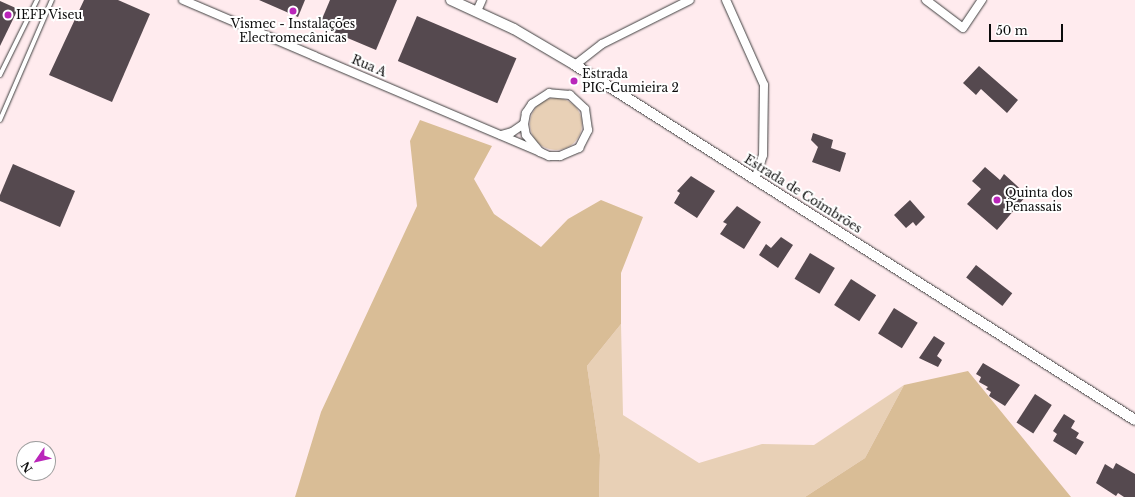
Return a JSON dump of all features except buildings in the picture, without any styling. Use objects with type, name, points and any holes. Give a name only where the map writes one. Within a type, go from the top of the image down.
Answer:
[{"type":"street","name":"Rua A","points":[[183,0],[540,152]]},
{"type":"street","name":"Estrada de Coimbrões","points":[[451,0],[477,11],[575,66],[1135,420]]},
{"type":"street","points":[[477,11],[482,0]]},
{"type":"street","points":[[575,66],[602,44],[690,0]]},
{"type":"street","points":[[726,0],[764,85],[763,155],[755,179]]},
{"type":"street","points":[[926,0],[963,28],[982,0]]},
{"type":"street","points":[[549,93],[570,95],[585,109],[588,130],[579,148],[560,156],[540,152],[526,135],[524,124],[532,104],[549,93]]},
{"type":"street","points":[[501,135],[512,132],[524,124]]},
{"type":"lane","points":[[0,75],[37,0]]},
{"type":"lane","points":[[0,120],[52,0]]},
{"type":"shaded area","points":[[556,98],[570,102],[578,110],[582,124],[578,138],[570,146],[556,150],[542,146],[534,138],[530,124],[534,110],[542,102]]},
{"type":"shaded area","points":[[420,120],[492,146],[474,179],[494,214],[541,247],[568,219],[601,200],[643,217],[621,273],[621,324],[587,366],[600,455],[599,497],[295,497],[321,412],[417,206],[410,141]]},
{"type":"shaded area","points":[[621,324],[623,415],[699,463],[762,444],[814,445],[904,385],[865,458],[805,497],[599,497],[600,455],[587,366]]},
{"type":"shaded area","points":[[968,371],[1071,497],[805,497],[865,458],[904,385]]},
{"type":"place","name":"Vismec - Instalações Electromecânicas","points":[[293,11]]},
{"type":"place","name":"IEFP Viseu","points":[[8,15]]},
{"type":"place","name":"Estrada PIC-Cumieira 2","points":[[574,81]]},
{"type":"place","name":"Quinta dos Penassais","points":[[997,200]]}]
